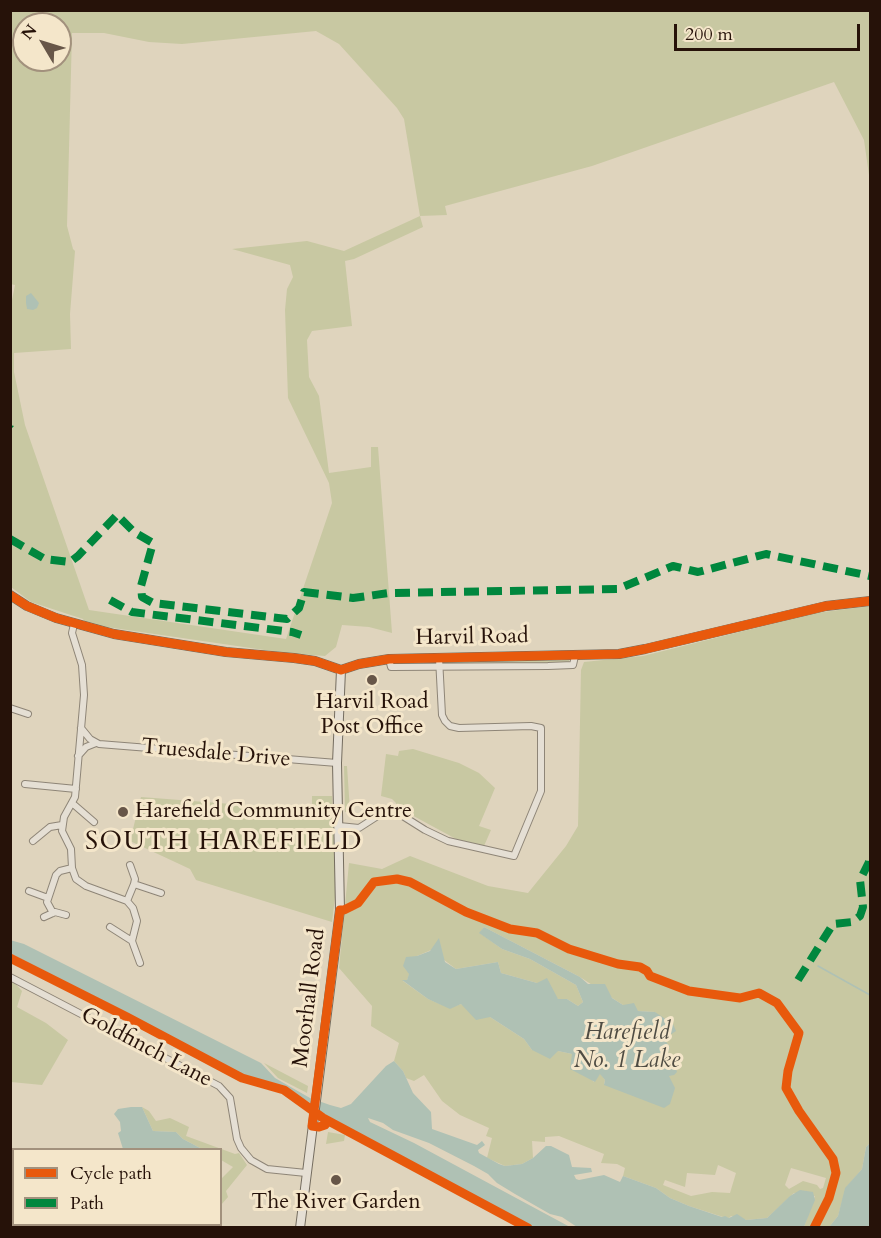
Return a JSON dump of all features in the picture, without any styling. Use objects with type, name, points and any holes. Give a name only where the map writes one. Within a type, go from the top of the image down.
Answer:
[{"type":"street","points":[[10,595],[39,612],[114,634],[226,652],[294,658],[341,670]]},
{"type":"street","name":"Harvil Road","points":[[341,670],[359,664],[389,659],[440,662],[619,654],[818,608],[870,601]]},
{"type":"street","points":[[74,624],[72,633],[82,662],[84,680],[76,789],[62,825],[65,837],[72,849],[72,868],[76,879],[80,883],[127,901],[133,908],[137,921],[132,941],[140,963]]},
{"type":"street","points":[[339,826],[359,828],[390,808],[425,830],[448,841],[514,856],[541,791],[541,728],[531,726],[459,728],[450,726],[442,715],[440,662]]},
{"type":"street","name":"Moorhall Road","points":[[300,1227],[340,910],[337,764],[341,670]]},
{"type":"street","points":[[10,708],[28,714]]},
{"type":"street","points":[[77,757],[86,747],[96,743],[81,728]]},
{"type":"street","name":"Truesdale Drive","points":[[96,743],[337,764]]},
{"type":"street","points":[[25,784],[76,789]]},
{"type":"street","points":[[72,803],[94,822]]},
{"type":"street","points":[[33,841],[50,827],[62,825]]},
{"type":"street","points":[[127,901],[135,879],[130,864]]},
{"type":"street","points":[[53,913],[48,904],[48,898],[56,875],[60,871],[72,868]]},
{"type":"street","points":[[134,884],[161,893]]},
{"type":"street","points":[[29,891],[48,898]]},
{"type":"street","points":[[44,917],[55,912],[66,915]]},
{"type":"street","points":[[110,927],[132,941]]},
{"type":"street","name":"Goldfinch Lane","points":[[10,977],[219,1086],[230,1098],[237,1139],[251,1160],[267,1169],[306,1173]]},
{"type":"green space","points":[[11,11],[870,11],[870,182],[864,140],[834,82],[592,166],[445,206],[447,215],[420,216],[423,227],[345,261],[352,326],[312,331],[307,340],[309,377],[319,396],[329,473],[371,467],[371,447],[378,447],[392,633],[369,627],[342,625],[336,647],[325,656],[285,653],[86,624],[83,619],[31,602],[11,587],[11,305],[15,285],[10,284]],"holes":[[[12,12],[72,12],[72,33],[104,33],[149,42],[182,44],[316,31],[339,44],[397,108],[404,119],[420,216],[344,251],[307,241],[232,249],[290,265],[293,277],[287,289],[285,310],[288,398],[329,483],[332,503],[286,639],[89,610],[25,425],[14,372],[14,353],[71,349],[70,314],[75,251],[67,226],[71,72],[12,72]]]},
{"type":"green space","points":[[870,606],[870,1143],[866,1147],[862,1169],[846,1188],[838,1216],[829,1227],[804,1227],[815,1196],[794,1193],[767,1218],[746,1220],[731,1216],[723,1217],[689,1206],[670,1198],[656,1188],[623,1176],[625,1168],[617,1164],[601,1163],[604,1154],[559,1136],[545,1137],[545,1142],[532,1141],[533,1158],[522,1164],[505,1166],[487,1158],[492,1138],[486,1136],[489,1128],[460,1115],[442,1101],[424,1075],[414,1081],[406,1078],[394,1061],[399,1043],[371,1026],[372,1006],[339,968],[349,863],[382,869],[410,856],[488,886],[528,893],[566,846],[578,826],[581,670],[584,662],[643,656],[816,613]],"holes":[[[484,927],[580,977],[623,1005],[638,1011],[655,1012],[664,1039],[669,1075],[604,1084],[605,1080],[600,1073],[594,1082],[572,1054],[532,1050],[524,1039],[490,1017],[461,1004],[450,1008],[428,999],[403,981],[407,980],[417,956],[431,950],[456,969],[498,962],[501,973],[537,983],[558,999],[567,999],[578,1006],[583,1002],[576,985],[530,959],[502,949],[480,933]],[[718,1165],[736,1173],[730,1193],[712,1192],[691,1196],[663,1185],[665,1180],[685,1187],[687,1173],[715,1175]],[[791,1168],[826,1178],[823,1188],[820,1189],[817,1185],[803,1181],[789,1189],[785,1185]]]},
{"type":"green space","points":[[569,660],[569,663],[444,663],[444,662]]},
{"type":"green space","points":[[413,749],[459,763],[479,773],[495,788],[479,826],[491,830],[484,846],[456,839],[397,807],[392,799],[381,796],[386,754],[398,756],[399,751]]},
{"type":"green space","points":[[344,766],[347,766],[350,811],[345,812]]},
{"type":"green space","points":[[312,796],[332,796],[336,889],[332,922],[196,880],[190,869],[130,841],[141,797],[283,808],[312,806]]},
{"type":"green space","points":[[12,980],[22,991],[17,1007],[46,1023],[68,1040],[42,1085],[11,1082],[10,981]]},
{"type":"green space","points":[[264,1063],[308,1086],[307,1093],[278,1078]]},
{"type":"green space","points":[[142,1107],[149,1111],[156,1121],[170,1118],[189,1127],[186,1136],[219,1148],[200,1148],[183,1139],[176,1132],[153,1131]]},
{"type":"green space","points":[[328,1132],[345,1135],[344,1141],[326,1144]]},
{"type":"green space","points":[[222,1149],[235,1154],[239,1153],[247,1165],[226,1191],[228,1197],[222,1204],[222,1178],[233,1167],[222,1161]]},
{"type":"green space","points":[[10,1201],[12,1201],[12,1226],[111,1226],[110,1228],[11,1227]]},
{"type":"water","points":[[31,293],[39,303],[33,310],[27,309],[26,303],[26,296]]},
{"type":"water","name":"Harefield No. 1 Lake","points":[[484,927],[580,977],[588,984],[605,984],[612,998],[623,1005],[634,1003],[638,1011],[655,1012],[673,1024],[676,1031],[664,1039],[670,1047],[667,1056],[673,1061],[677,1072],[669,1076],[675,1088],[670,1104],[664,1108],[604,1085],[605,1080],[600,1074],[595,1082],[570,1069],[572,1054],[558,1051],[550,1059],[532,1050],[524,1039],[490,1017],[476,1020],[461,1004],[450,1009],[428,999],[402,980],[407,980],[409,974],[403,966],[406,957],[430,951],[439,938],[445,962],[456,969],[498,962],[501,973],[537,983],[547,978],[558,999],[567,999],[578,1006],[583,1002],[576,985],[530,959],[502,949],[479,933]]},
{"type":"water","points":[[10,940],[24,944],[261,1063],[275,1078],[310,1098],[330,1105],[341,1108],[351,1104],[386,1066],[394,1061],[403,1071],[413,1093],[431,1112],[432,1129],[477,1145],[482,1141],[485,1145],[478,1150],[479,1153],[505,1166],[522,1164],[546,1146],[551,1146],[569,1155],[572,1167],[591,1168],[592,1172],[574,1175],[576,1179],[604,1175],[620,1182],[623,1176],[656,1188],[670,1198],[689,1206],[722,1217],[729,1218],[737,1214],[746,1220],[767,1218],[790,1196],[800,1190],[813,1192],[815,1200],[804,1227],[577,1227],[515,1194],[474,1166],[429,1143],[368,1118],[370,1122],[414,1143],[570,1227],[532,1227],[327,1119],[309,1102],[274,1083],[253,1080],[11,954]]},
{"type":"water","points":[[142,1107],[153,1131],[176,1132],[183,1139],[200,1148],[123,1148],[118,1133],[121,1131],[120,1122],[114,1114],[118,1109]]},
{"type":"water","points":[[870,1143],[870,1227],[829,1227],[838,1216],[845,1188],[862,1169],[866,1147]]},
{"type":"water","points":[[110,1226],[171,1226],[169,1228]]},
{"type":"waterway","points":[[818,966],[870,995]]},
{"type":"marked path","points":[[10,539],[45,559],[70,562],[117,515],[134,532],[153,543],[141,586],[142,597],[153,603],[287,619],[299,608],[304,592],[353,598],[389,593],[618,589],[673,566],[698,572],[766,554],[870,576]]},
{"type":"marked path","points":[[110,600],[132,612],[301,635]]},
{"type":"marked path","points":[[798,980],[833,924],[852,922],[860,916],[863,907],[860,880],[869,862],[870,853]]},
{"type":"cycle path","points":[[10,595],[27,606],[56,618],[114,634],[226,652],[315,661],[341,670],[359,664],[389,659],[619,654],[826,606],[870,601]]},
{"type":"cycle path","points":[[328,1121],[319,1127],[312,1126],[340,910],[358,903],[374,882],[397,879],[410,882],[466,912],[510,929],[537,933],[569,949],[618,964],[640,967],[650,976],[689,991],[740,998],[759,993],[777,1003],[799,1033],[788,1071],[786,1088],[799,1111],[833,1159],[836,1173],[829,1198],[814,1228]]},
{"type":"cycle path","points":[[10,958],[242,1078],[284,1090],[323,1118],[528,1228]]},
{"type":"place","name":"Harvil Road Post Office","points":[[372,680]]},
{"type":"place","name":"Harefield Community Centre","points":[[123,812]]},
{"type":"place","name":"The River Garden","points":[[336,1180]]},
{"type":"district","name":"SOUTH HAREFIELD","points":[[224,843]]}]
